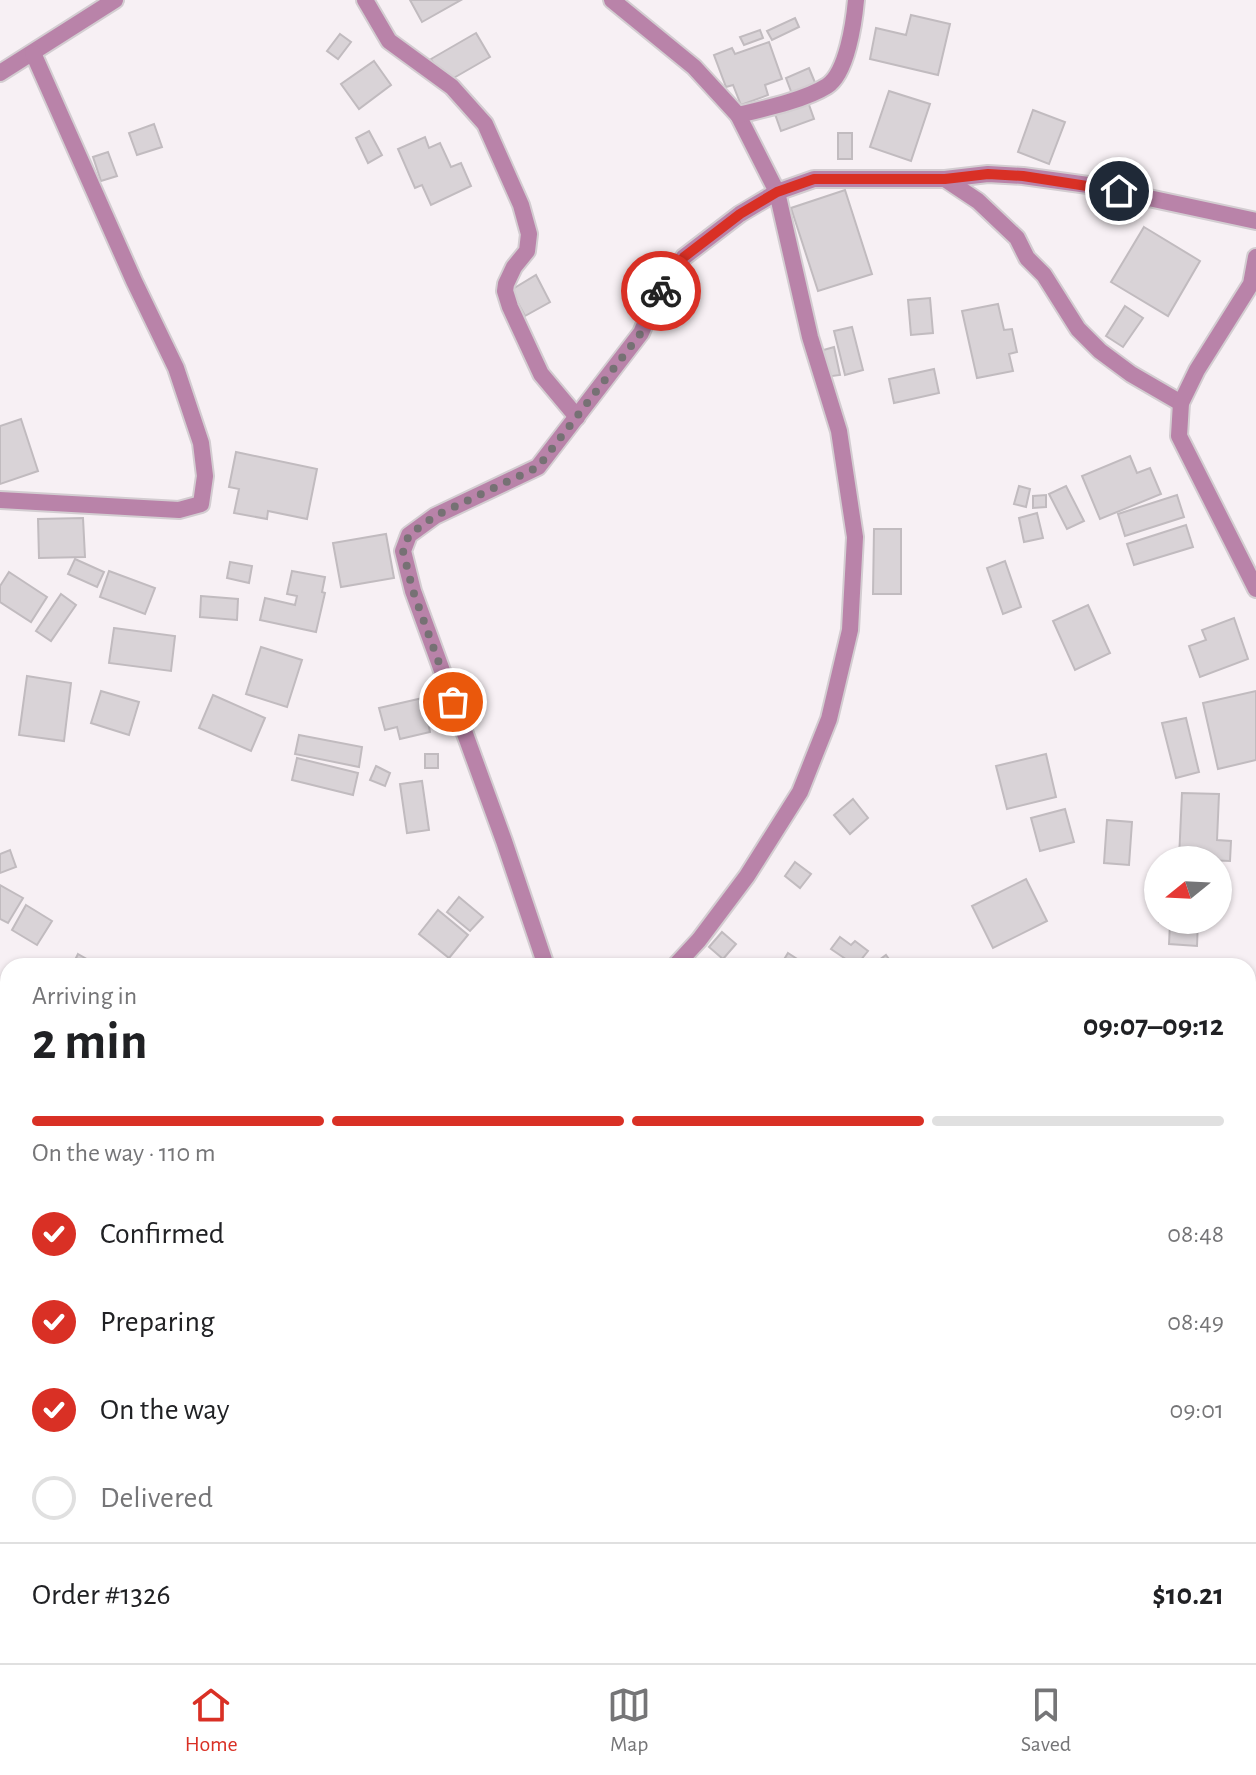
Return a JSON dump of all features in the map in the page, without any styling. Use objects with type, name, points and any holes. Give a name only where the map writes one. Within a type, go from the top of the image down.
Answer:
[{"type":"street","points":[[0,73],[115,0]]},
{"type":"street","points":[[365,0],[389,41],[452,87],[485,124],[521,205],[529,234],[527,251],[506,284],[510,307],[541,374],[577,417]]},
{"type":"street","points":[[612,0],[694,67],[738,115],[777,192],[810,337],[839,431],[855,537],[850,630],[829,719],[800,792],[747,876],[682,958]]},
{"type":"street","points":[[738,115],[781,104],[829,86],[846,55],[856,0]]},
{"type":"street","points":[[0,500],[179,510],[201,504],[205,476],[201,443],[176,368],[33,53]]},
{"type":"street","points":[[543,958],[413,591],[403,551],[409,535],[435,516],[538,467],[641,333],[655,300],[684,257],[740,214],[777,192],[814,179],[945,179],[988,174],[1075,183],[1256,221]]},
{"type":"street","points":[[945,179],[978,201],[1017,238],[1027,258],[1044,275],[1078,329],[1100,351],[1131,374],[1181,403]]},
{"type":"street","points":[[1256,257],[1251,284],[1197,370],[1181,403],[1179,436],[1256,589]]},
{"type":"building","points":[[410,0],[461,0],[422,22]]},
{"type":"building","points":[[911,15],[950,24],[938,75],[870,59],[876,28],[906,35]]},
{"type":"building","points":[[795,18],[799,27],[772,40],[767,31]]},
{"type":"building","points":[[760,30],[763,38],[744,45],[740,37]]},
{"type":"building","points":[[476,33],[490,57],[445,83],[431,59]]},
{"type":"building","points":[[340,34],[351,42],[338,59],[327,51]]},
{"type":"building","points":[[769,42],[782,79],[765,85],[768,95],[741,105],[733,85],[726,87],[714,55],[732,48],[735,54]]},
{"type":"building","points":[[374,61],[391,85],[359,109],[341,84]]},
{"type":"building","points":[[809,68],[816,85],[792,94],[786,78]]},
{"type":"building","points":[[889,91],[930,104],[911,161],[870,147]]},
{"type":"building","points":[[808,102],[814,119],[781,131],[775,114]]},
{"type":"building","points":[[1033,110],[1065,122],[1049,164],[1018,152]]},
{"type":"building","points":[[154,124],[162,147],[137,155],[129,133]]},
{"type":"building","points":[[369,131],[382,155],[368,163],[356,138]]},
{"type":"building","points":[[838,133],[852,133],[852,159],[838,159]]},
{"type":"building","points":[[425,137],[429,148],[440,143],[451,167],[461,163],[471,186],[431,205],[422,185],[415,188],[398,149]]},
{"type":"building","points":[[108,152],[117,176],[101,181],[93,157]]},
{"type":"building","points":[[845,190],[872,274],[818,291],[791,208]]},
{"type":"building","points":[[1144,227],[1200,261],[1168,316],[1111,282]]},
{"type":"building","points":[[536,275],[550,302],[525,316],[511,290]]},
{"type":"building","points":[[930,298],[933,333],[911,335],[908,300]]},
{"type":"building","points":[[998,304],[1004,330],[1012,329],[1017,352],[1009,354],[1013,371],[977,378],[962,311]]},
{"type":"building","points":[[1125,306],[1143,318],[1123,347],[1106,336]]},
{"type":"building","points":[[852,327],[863,370],[845,375],[834,331]]},
{"type":"building","points":[[834,347],[840,375],[825,377],[820,351]]},
{"type":"building","points":[[934,369],[939,393],[894,403],[889,379]]},
{"type":"building","points":[[21,419],[38,471],[0,484],[0,426]]},
{"type":"building","points":[[236,452],[317,469],[307,519],[268,511],[267,519],[234,513],[239,489],[229,487]]},
{"type":"building","points":[[1130,456],[1137,473],[1150,468],[1161,494],[1100,519],[1082,476]]},
{"type":"building","points":[[1019,486],[1030,489],[1026,507],[1014,504]]},
{"type":"building","points":[[1066,486],[1084,521],[1067,529],[1049,494]]},
{"type":"building","points":[[1046,495],[1046,507],[1033,508],[1033,496]]},
{"type":"building","points":[[1177,495],[1184,517],[1125,536],[1118,514]]},
{"type":"building","points":[[1037,513],[1043,538],[1024,542],[1019,518]]},
{"type":"building","points":[[83,518],[85,557],[39,558],[38,519]]},
{"type":"building","points":[[1186,525],[1193,547],[1134,565],[1127,544]]},
{"type":"building","points":[[874,529],[901,529],[901,594],[873,594]]},
{"type":"building","points":[[386,534],[394,578],[341,587],[333,543]]},
{"type":"building","points":[[75,559],[104,572],[97,587],[68,574]]},
{"type":"building","points":[[1005,561],[1021,607],[1003,614],[987,568]]},
{"type":"building","points":[[230,562],[252,566],[249,583],[227,578]]},
{"type":"building","points":[[109,571],[155,588],[145,614],[100,597]]},
{"type":"building","points":[[292,571],[325,577],[322,592],[325,593],[316,632],[260,620],[265,598],[295,605],[297,596],[287,594]]},
{"type":"building","points":[[9,572],[47,597],[31,622],[0,602],[0,586]]},
{"type":"building","points":[[61,594],[76,605],[51,641],[36,631]]},
{"type":"building","points":[[201,596],[238,599],[237,620],[200,617]]},
{"type":"building","points":[[1088,605],[1110,653],[1075,670],[1053,621]]},
{"type":"building","points":[[1234,618],[1248,659],[1200,677],[1189,646],[1206,640],[1202,630]]},
{"type":"building","points":[[114,628],[175,636],[171,671],[109,663]]},
{"type":"building","points":[[261,647],[302,660],[287,707],[246,694]]},
{"type":"building","points":[[27,676],[71,683],[64,741],[19,735]]},
{"type":"building","points":[[101,691],[139,702],[129,735],[91,723]]},
{"type":"building","points":[[1256,691],[1256,760],[1218,769],[1203,703]]},
{"type":"building","points":[[213,695],[265,718],[251,751],[199,728]]},
{"type":"building","points":[[427,697],[432,721],[428,722],[430,732],[400,739],[397,727],[385,730],[379,708]]},
{"type":"building","points":[[1186,718],[1199,772],[1176,778],[1162,723]]},
{"type":"building","points":[[299,735],[362,747],[359,767],[295,754]]},
{"type":"building","points":[[425,754],[438,754],[438,768],[425,768]]},
{"type":"building","points":[[1046,754],[1056,797],[1007,809],[996,766]]},
{"type":"building","points":[[297,758],[358,773],[353,795],[292,780]]},
{"type":"building","points":[[376,766],[390,773],[385,786],[370,780]]},
{"type":"building","points":[[422,781],[429,830],[407,833],[400,784]]},
{"type":"building","points":[[1182,793],[1219,794],[1217,840],[1231,841],[1231,846],[1180,846]]},
{"type":"building","points":[[853,799],[868,818],[850,834],[834,815]]},
{"type":"building","points":[[1065,809],[1074,842],[1040,851],[1031,818]]},
{"type":"building","points":[[1107,820],[1132,822],[1129,865],[1104,863]]},
{"type":"building","points":[[10,850],[16,867],[0,873],[0,854]]},
{"type":"building","points":[[795,862],[811,874],[800,888],[785,876]]},
{"type":"building","points":[[1026,879],[1047,921],[993,948],[972,906]]},
{"type":"building","points":[[0,885],[23,898],[8,923],[0,919]]},
{"type":"building","points":[[459,897],[483,917],[470,931],[447,912]]},
{"type":"building","points":[[26,905],[52,921],[37,945],[12,930]]},
{"type":"building","points":[[438,910],[468,935],[449,958],[419,934]]},
{"type":"building","points":[[722,932],[736,944],[724,958],[709,947]]},
{"type":"building","points":[[1169,934],[1197,934],[1197,946],[1169,944]]},
{"type":"building","points":[[840,937],[851,945],[855,941],[868,951],[862,958],[844,958],[831,949]]},
{"type":"way so far","points":[[453,702],[413,591],[403,551],[409,535],[435,516],[538,467],[641,333],[661,291]]},
{"type":"route","points":[[661,291],[684,257],[740,214],[777,192],[814,179],[945,179],[988,174],[1023,176],[1119,191]]}]
